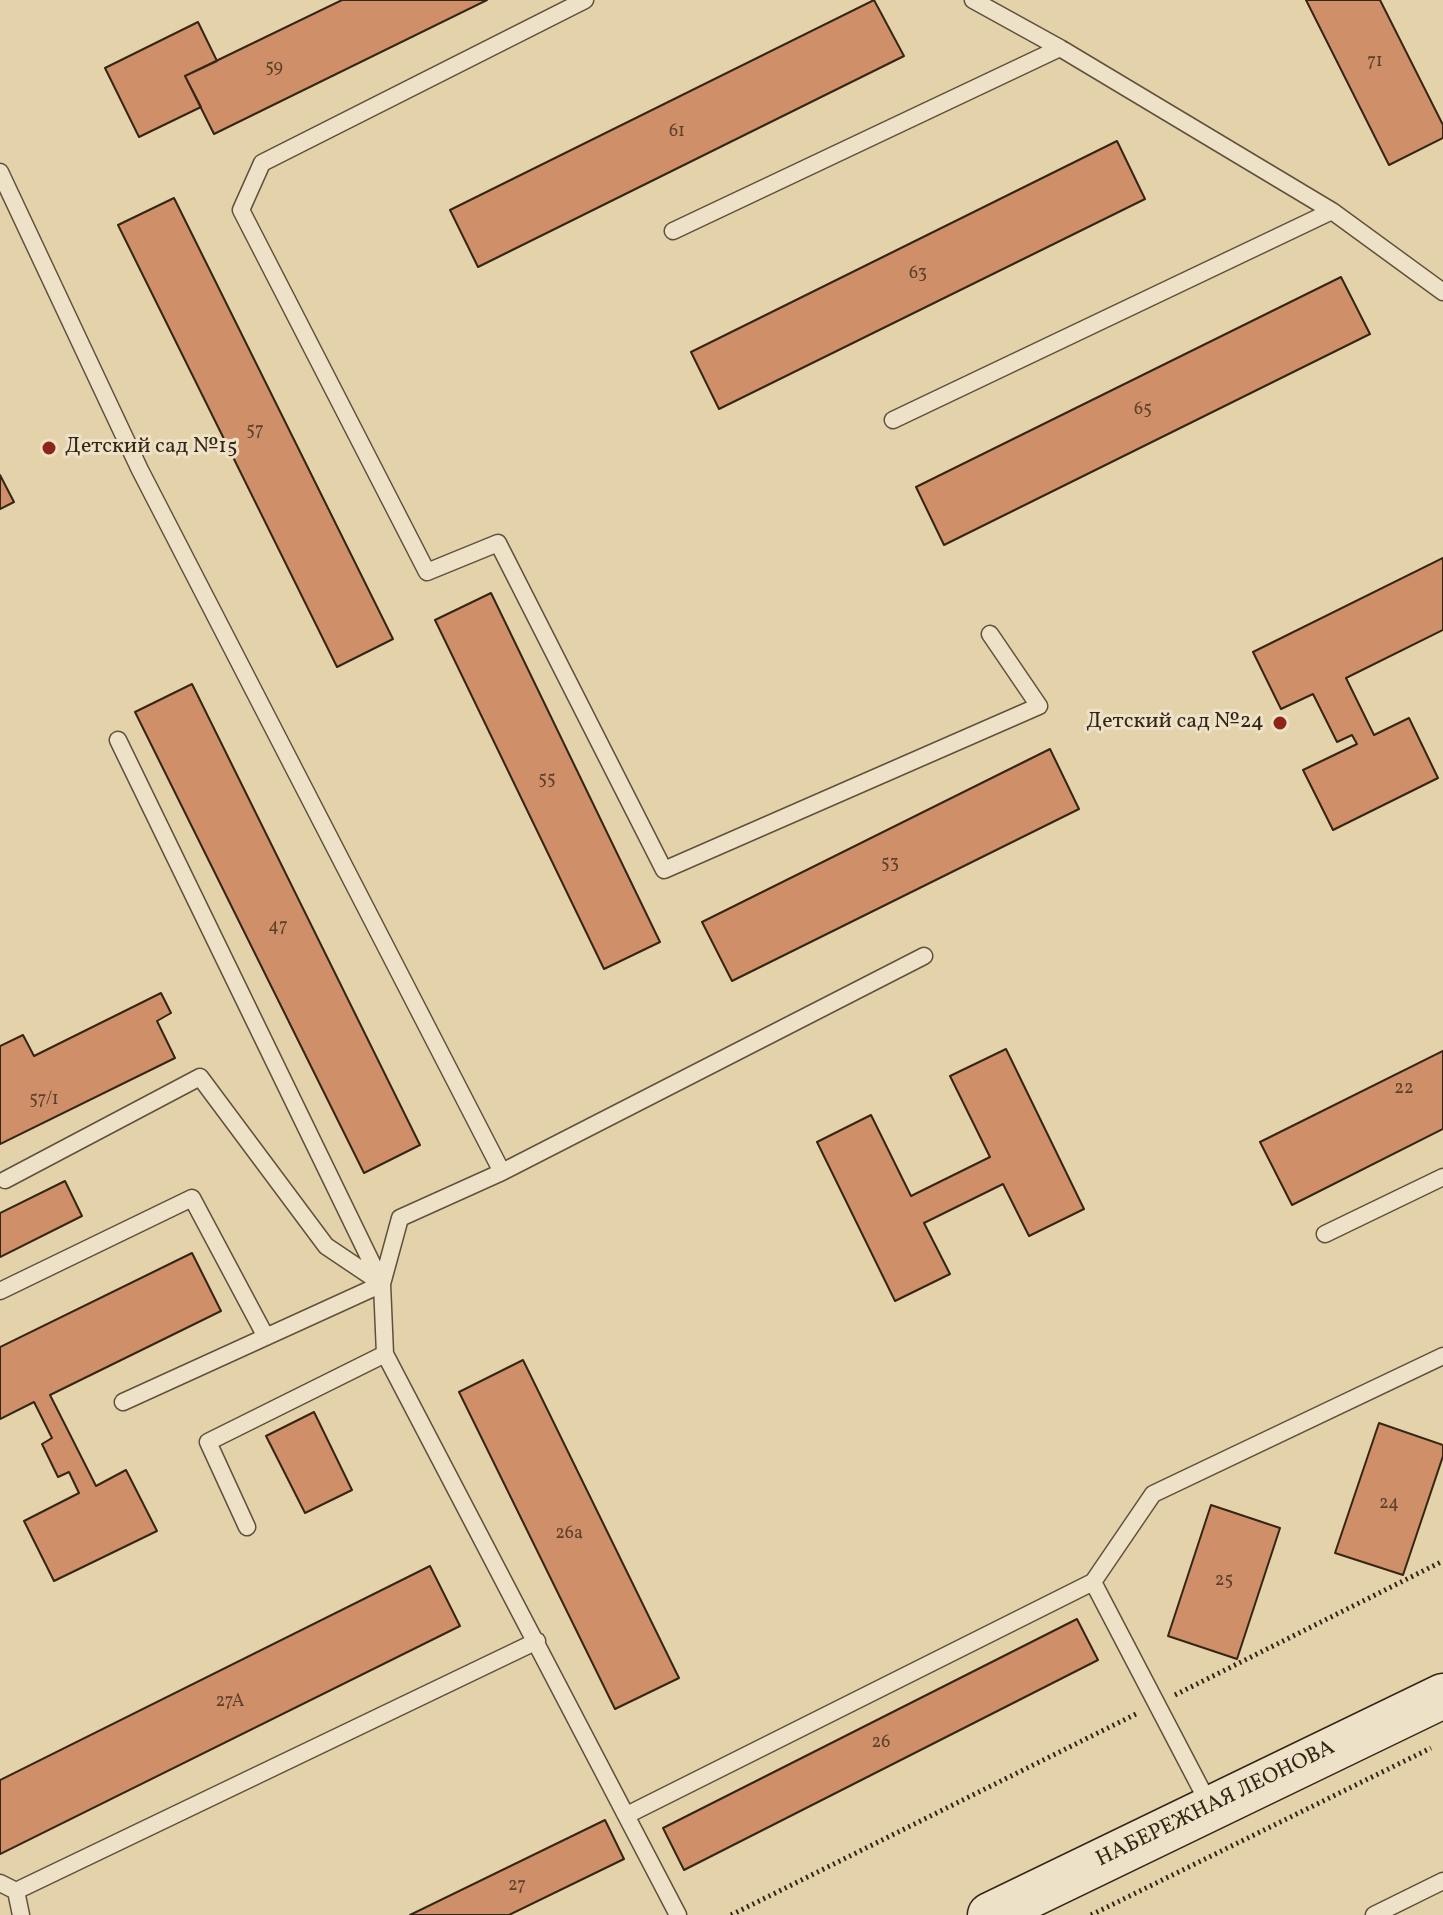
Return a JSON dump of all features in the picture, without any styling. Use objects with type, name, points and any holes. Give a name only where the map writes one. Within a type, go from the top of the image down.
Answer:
[{"type":"main road","name":"НАБЕРЕЖНАЯ ЛЕОНОВА","points":[[990,1915],[1443,1696]]},
{"type":"lane","points":[[585,0],[262,163],[241,210],[427,572],[498,543],[664,870],[1039,706],[990,634]]},
{"type":"lane","points":[[973,0],[1060,48],[1332,211],[1443,292]]},
{"type":"lane","points":[[673,231],[1060,48]]},
{"type":"lane","points":[[0,172],[140,470],[502,1172]]},
{"type":"lane","points":[[893,420],[1332,211]]},
{"type":"lane","points":[[118,740],[382,1284]]},
{"type":"lane","points":[[678,1915],[385,1354],[382,1284],[400,1218],[502,1172],[924,956]]},
{"type":"lane","points":[[5,1180],[200,1077],[326,1246],[382,1284]]},
{"type":"lane","points":[[1325,1234],[1443,1177]]},
{"type":"lane","points":[[0,1291],[192,1198],[266,1337]]},
{"type":"lane","points":[[123,1402],[382,1284]]},
{"type":"lane","points":[[247,1527],[208,1442],[385,1354]]},
{"type":"lane","points":[[627,1815],[1093,1582],[1153,1494],[1443,1356]]},
{"type":"lane","points":[[1093,1582],[1210,1807]]},
{"type":"lane","points":[[16,1891],[537,1641]]},
{"type":"lane","points":[[1374,1915],[1443,1881]]},
{"type":"lane","points":[[0,1883],[16,1891]]},
{"type":"lane","points":[[16,1891],[21,1915]]},
{"type":"path","points":[[731,1915],[1443,1561]]},
{"type":"path","points":[[1091,1915],[1443,1742]]},
{"type":"building","points":[[342,0],[487,0],[214,134],[185,76]]},
{"type":"building","points":[[874,0],[904,56],[478,267],[450,210]]},
{"type":"building","points":[[1306,0],[1380,0],[1443,125],[1443,138],[1389,165]]},
{"type":"building","points":[[198,22],[217,61],[185,76],[201,107],[139,137],[105,68]]},
{"type":"building","points":[[1117,141],[1145,199],[719,409],[691,352]]},
{"type":"building","points":[[174,198],[393,639],[337,667],[118,225]]},
{"type":"building","points":[[1341,277],[1370,334],[944,545],[916,487]]},
{"type":"building","points":[[0,475],[14,502],[0,509]]},
{"type":"building","points":[[1443,558],[1443,630],[1346,678],[1374,735],[1409,718],[1438,778],[1333,830],[1303,770],[1357,744],[1352,735],[1337,742],[1313,694],[1281,709],[1253,652]]},
{"type":"building","points":[[491,593],[660,942],[604,969],[435,620]]},
{"type":"building","points":[[192,684],[420,1145],[364,1173],[135,712]]},
{"type":"building","points":[[1050,749],[1079,809],[732,981],[702,922]]},
{"type":"building","points":[[161,993],[171,1013],[157,1021],[175,1058],[0,1144],[0,1046],[23,1035],[34,1056]]},
{"type":"building","points":[[1006,1049],[1084,1209],[1029,1236],[1003,1184],[924,1223],[950,1274],[895,1301],[817,1142],[871,1115],[911,1196],[990,1157],[950,1076]]},
{"type":"building","points":[[1443,1051],[1443,1129],[1292,1205],[1260,1142]]},
{"type":"building","points":[[65,1181],[82,1216],[0,1257],[0,1213]]},
{"type":"building","points":[[192,1253],[221,1311],[50,1395],[96,1486],[126,1470],[157,1531],[54,1581],[24,1521],[79,1493],[69,1472],[58,1477],[42,1444],[52,1438],[34,1402],[0,1419],[0,1347]]},
{"type":"building","points":[[523,1360],[679,1678],[615,1709],[459,1392]]},
{"type":"building","points":[[314,1412],[352,1490],[305,1513],[266,1436]]},
{"type":"building","points":[[1379,1423],[1443,1445],[1443,1456],[1403,1575],[1335,1553]]},
{"type":"building","points":[[1211,1505],[1280,1528],[1237,1659],[1168,1636]]},
{"type":"building","points":[[430,1566],[460,1626],[0,1854],[0,1780]]},
{"type":"building","points":[[1077,1619],[1098,1660],[684,1870],[663,1828]]},
{"type":"building","points":[[605,1820],[624,1859],[509,1915],[410,1915]]},
{"type":"place","name":"Детский сад №15","points":[[49,448]]},
{"type":"place","name":"Детский сад №24","points":[[1280,723]]}]
